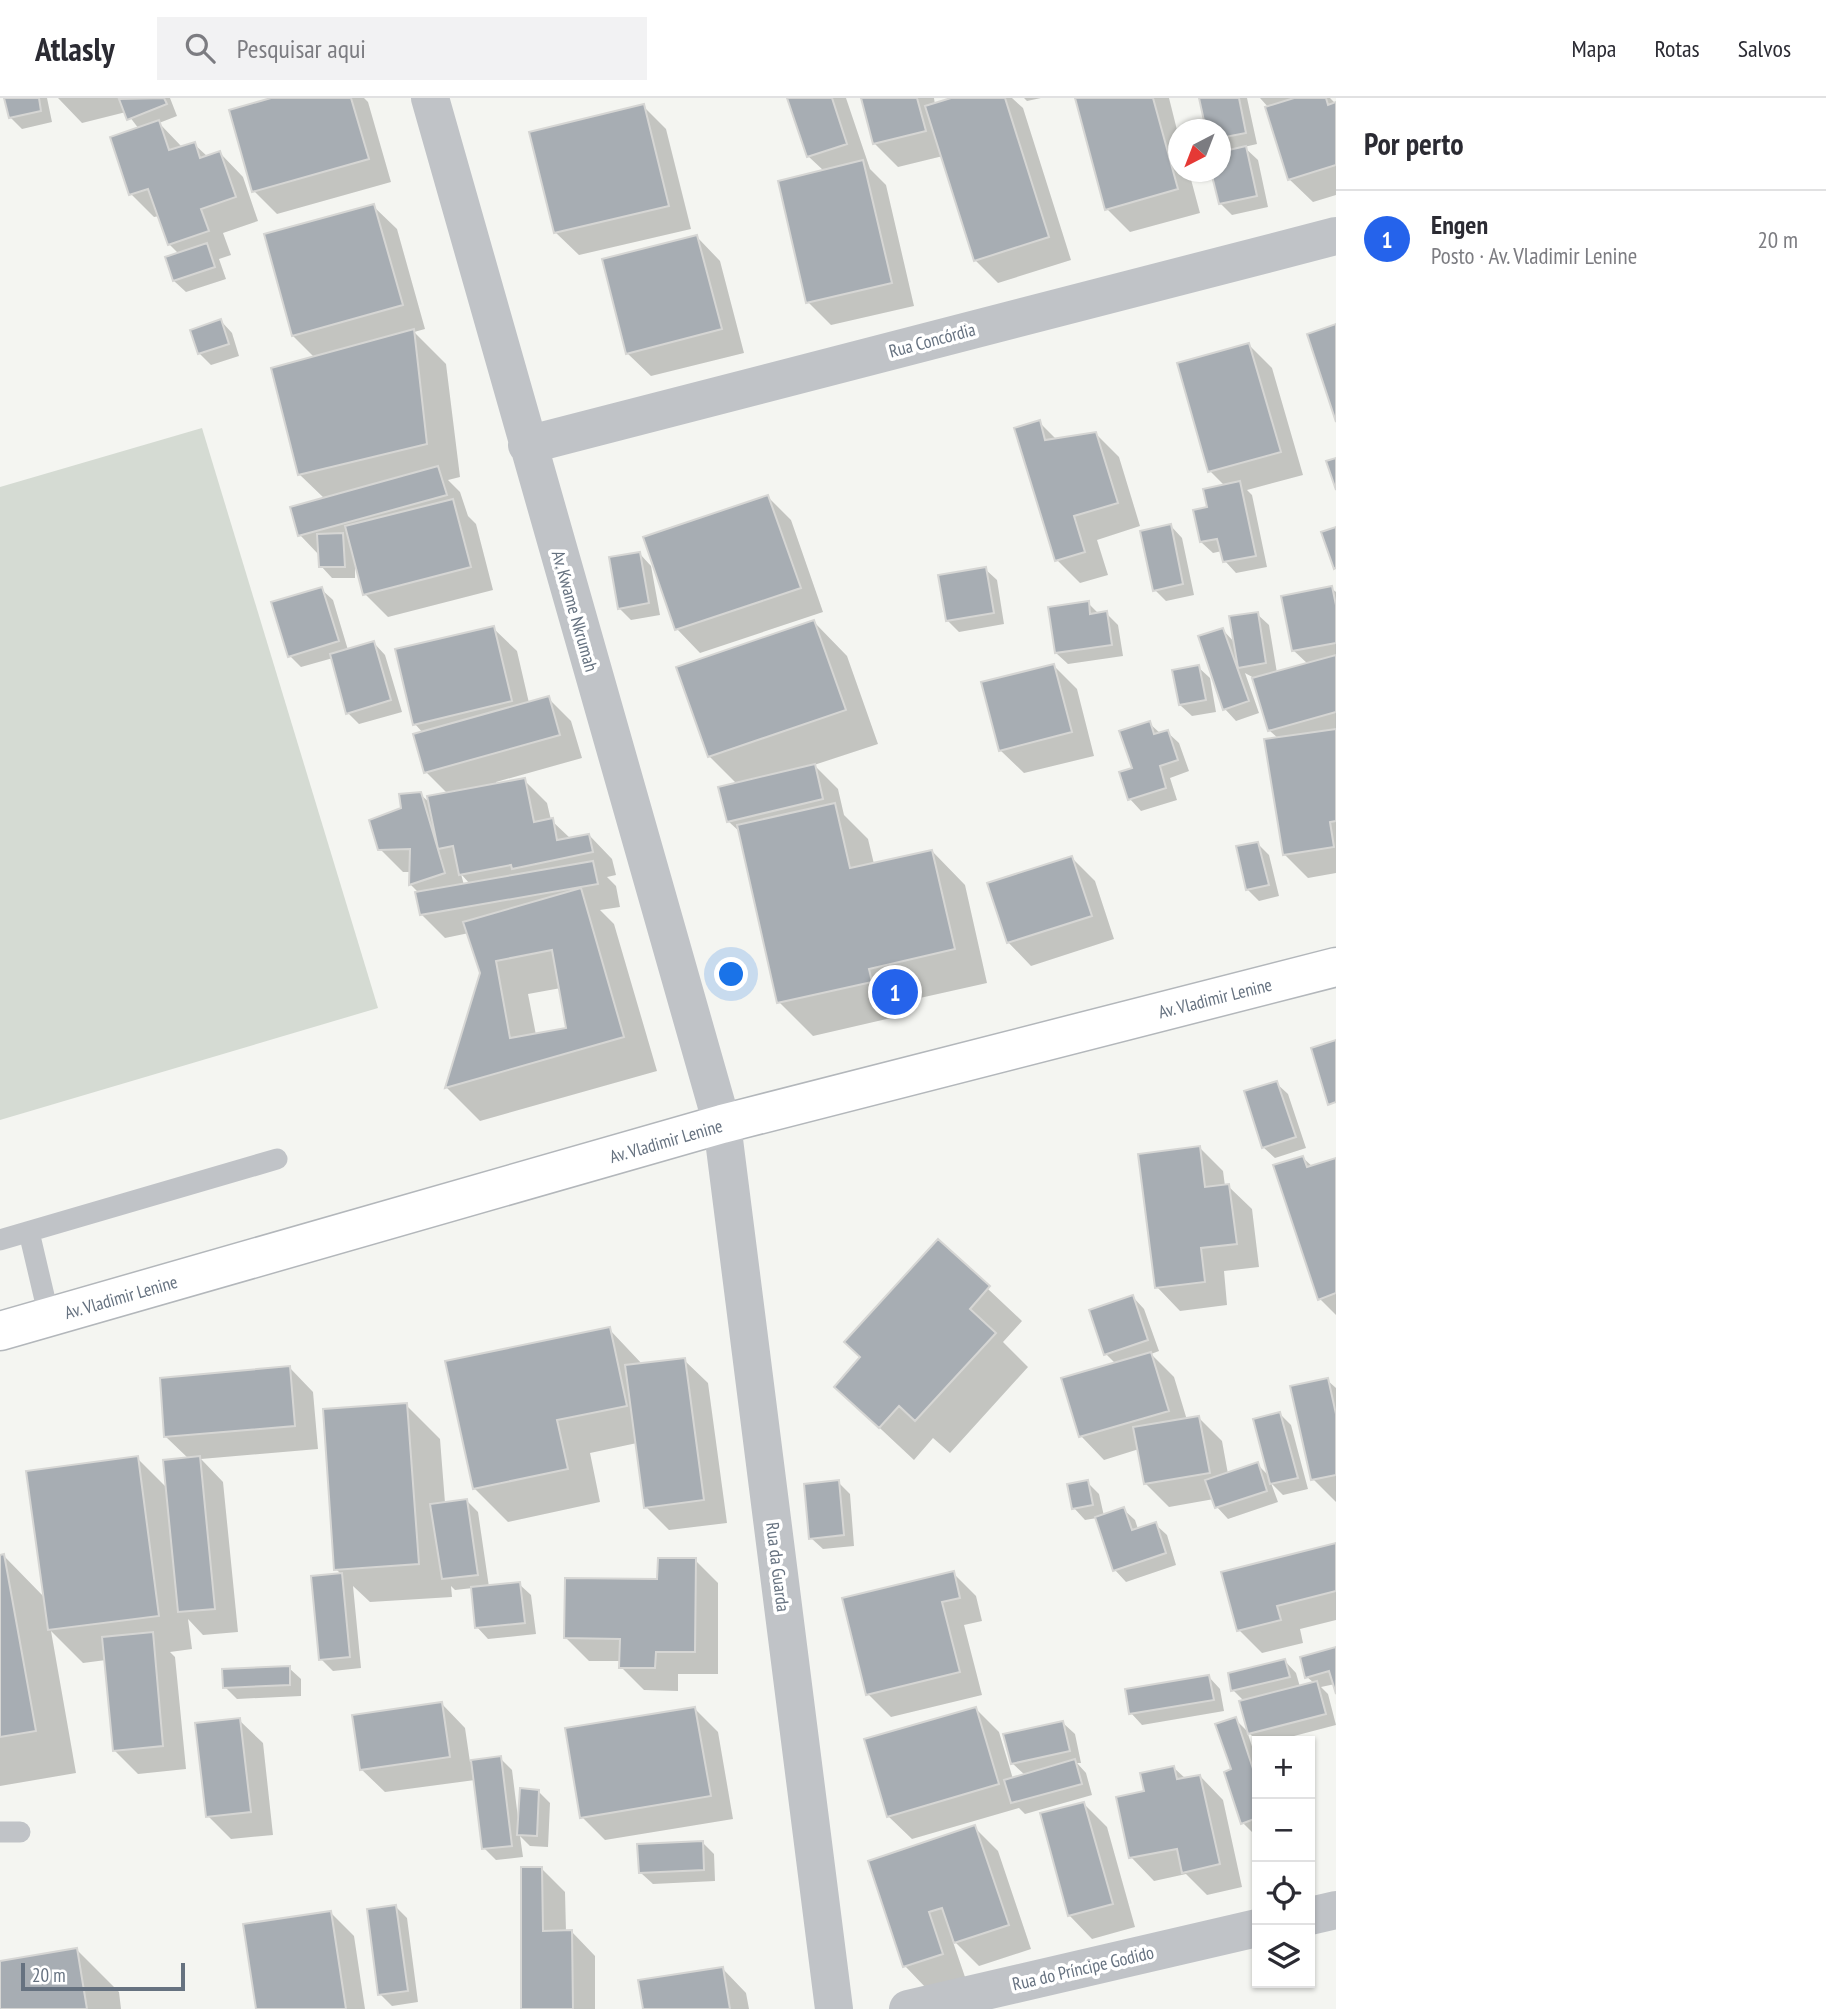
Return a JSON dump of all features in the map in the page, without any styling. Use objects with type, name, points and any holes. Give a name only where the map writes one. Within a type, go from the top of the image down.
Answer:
[{"type":"main road","name":"Av. Vladimir Lenine","points":[[0,1331],[722,1124],[1336,967]]},
{"type":"street","name":"Av. Kwame Nkrumah","points":[[430,98],[722,1124]]},
{"type":"street","name":"Rua Concórdia","points":[[527,445],[1336,236]]},
{"type":"street","name":"Rua da Guarda","points":[[722,1124],[835,2009]]},
{"type":"street","points":[[1315,1915],[1336,1910]]},
{"type":"street","name":"Rua do Príncipe Godido","points":[[908,2009],[1252,1929]]},
{"type":"lane","points":[[0,1240],[277,1159]]},
{"type":"lane","points":[[29,1233],[49,1317]]},
{"type":"shaded area","points":[[202,428],[378,1008],[0,1120],[0,487]]},
{"type":"building","points":[[4,98],[39,98],[41,111],[9,118]]},
{"type":"building","points":[[164,98],[167,104],[127,120],[119,99]]},
{"type":"building","points":[[271,98],[351,98],[369,159],[252,192],[229,110]]},
{"type":"building","points":[[787,98],[832,98],[847,144],[807,157]]},
{"type":"building","points":[[861,98],[917,98],[926,131],[873,144]]},
{"type":"building","points":[[951,98],[1005,98],[1049,237],[974,261],[925,106]]},
{"type":"building","points":[[1075,98],[1153,98],[1168,153],[1168,182],[1176,182],[1178,189],[1105,210]]},
{"type":"building","points":[[1199,98],[1239,98],[1246,133],[1231,136],[1231,119],[1204,119]]},
{"type":"building","points":[[1294,98],[1326,98],[1328,105],[1336,102],[1336,165],[1288,180],[1265,107]]},
{"type":"building","points":[[644,104],[669,206],[554,233],[529,132]]},
{"type":"building","points":[[159,120],[169,150],[195,142],[200,158],[220,151],[236,197],[201,209],[209,231],[168,245],[148,189],[129,195],[110,137]]},
{"type":"building","points":[[1246,146],[1257,196],[1219,204],[1214,182],[1231,182],[1231,149]]},
{"type":"building","points":[[863,160],[892,283],[806,303],[778,181]]},
{"type":"building","points":[[374,204],[403,305],[292,336],[264,234]]},
{"type":"building","points":[[697,235],[722,329],[626,354],[602,259]]},
{"type":"building","points":[[207,243],[215,267],[173,281],[165,257]]},
{"type":"building","points":[[221,319],[229,344],[198,354],[190,330]]},
{"type":"building","points":[[1336,324],[1336,422],[1307,334]]},
{"type":"building","points":[[414,329],[427,444],[298,475],[271,368]]},
{"type":"building","points":[[1249,343],[1281,452],[1208,472],[1177,363]]},
{"type":"building","points":[[1040,420],[1045,440],[1096,432],[1118,503],[1074,516],[1085,552],[1055,561],[1014,428]]},
{"type":"building","points":[[1336,458],[1336,490],[1326,461]]},
{"type":"building","points":[[438,466],[447,495],[298,536],[290,507]]},
{"type":"building","points":[[1240,481],[1256,556],[1223,562],[1217,539],[1200,542],[1193,510],[1207,507],[1203,489]]},
{"type":"building","points":[[768,495],[801,588],[675,630],[643,537]]},
{"type":"building","points":[[453,499],[471,567],[363,595],[345,526]]},
{"type":"building","points":[[1171,524],[1183,584],[1153,591],[1140,531]]},
{"type":"building","points":[[1336,527],[1336,568],[1334,569],[1321,532]]},
{"type":"building","points":[[343,533],[345,567],[319,567],[317,534]]},
{"type":"building","points":[[640,552],[649,603],[618,609],[609,557]]},
{"type":"building","points":[[986,567],[994,613],[946,621],[938,575]]},
{"type":"building","points":[[1332,586],[1336,605],[1336,643],[1292,651],[1281,596]]},
{"type":"building","points":[[322,587],[339,641],[288,657],[271,602]]},
{"type":"building","points":[[1089,601],[1090,614],[1107,611],[1112,645],[1055,653],[1048,607]]},
{"type":"building","points":[[1258,612],[1266,663],[1238,668],[1229,616]]},
{"type":"building","points":[[814,620],[846,710],[708,757],[676,667]]},
{"type":"building","points":[[494,626],[512,701],[413,725],[395,649]]},
{"type":"building","points":[[1223,628],[1249,701],[1223,710],[1198,636]]},
{"type":"building","points":[[374,641],[391,700],[346,714],[330,654]]},
{"type":"building","points":[[1336,655],[1336,712],[1268,731],[1252,678]]},
{"type":"building","points":[[1054,664],[1072,732],[999,751],[981,682]]},
{"type":"building","points":[[1199,665],[1206,700],[1179,705],[1172,670]]},
{"type":"building","points":[[549,696],[560,735],[424,773],[413,734]]},
{"type":"building","points":[[1150,721],[1154,734],[1168,730],[1178,760],[1160,766],[1166,788],[1128,800],[1119,772],[1132,768],[1119,731]]},
{"type":"building","points":[[1336,729],[1336,821],[1330,822],[1334,847],[1283,855],[1264,739]]},
{"type":"building","points":[[815,764],[823,799],[727,822],[718,787]]},
{"type":"building","points":[[525,778],[534,822],[553,818],[557,840],[589,834],[593,852],[512,869],[511,865],[459,875],[453,846],[438,849],[427,796]]},
{"type":"building","points":[[421,792],[445,873],[409,885],[410,849],[378,850],[369,820],[401,808],[399,794]]},
{"type":"building","points":[[835,803],[850,868],[932,850],[955,949],[869,969],[872,982],[777,1003],[737,825]]},
{"type":"building","points":[[1258,842],[1269,885],[1246,890],[1236,846]]},
{"type":"building","points":[[1072,856],[1092,916],[1007,943],[987,883]]},
{"type":"building","points":[[593,861],[598,884],[420,915],[415,892]]},
{"type":"building","points":[[581,888],[624,1037],[445,1088],[480,973],[463,922]],"holes":[[[552,950],[566,1028],[510,1038],[496,961]]]},
{"type":"building","points":[[1336,1040],[1336,1102],[1328,1105],[1311,1048]]},
{"type":"building","points":[[1277,1081],[1296,1137],[1262,1148],[1244,1091]]},
{"type":"building","points":[[1200,1146],[1205,1187],[1229,1184],[1237,1244],[1201,1248],[1205,1282],[1155,1288],[1138,1154]]},
{"type":"building","points":[[1303,1156],[1307,1167],[1336,1158],[1336,1293],[1318,1300],[1273,1165]]},
{"type":"building","points":[[938,1239],[990,1286],[970,1309],[996,1333],[915,1421],[899,1406],[879,1428],[834,1387],[860,1357],[844,1342]]},
{"type":"building","points":[[1133,1295],[1148,1340],[1104,1355],[1089,1310]]},
{"type":"building","points":[[610,1327],[627,1406],[557,1420],[568,1469],[473,1489],[445,1361]]},
{"type":"building","points":[[1151,1352],[1169,1411],[1079,1437],[1061,1378]]},
{"type":"building","points":[[685,1358],[704,1500],[644,1508],[625,1365]]},
{"type":"building","points":[[290,1366],[295,1426],[164,1437],[160,1378]]},
{"type":"building","points":[[1328,1378],[1336,1414],[1336,1475],[1311,1480],[1290,1386]]},
{"type":"building","points":[[407,1403],[419,1564],[334,1570],[323,1409]]},
{"type":"building","points":[[1280,1412],[1298,1478],[1270,1484],[1253,1419]]},
{"type":"building","points":[[1199,1416],[1210,1473],[1144,1484],[1133,1427]]},
{"type":"building","points":[[138,1456],[159,1616],[48,1630],[26,1471]]},
{"type":"building","points":[[200,1456],[215,1609],[178,1612],[163,1460]]},
{"type":"building","points":[[1258,1462],[1267,1491],[1215,1508],[1205,1480]]},
{"type":"building","points":[[839,1480],[844,1535],[809,1539],[804,1484]]},
{"type":"building","points":[[1088,1480],[1093,1505],[1072,1509],[1067,1484]]},
{"type":"building","points":[[467,1499],[478,1575],[442,1579],[430,1504]]},
{"type":"building","points":[[1124,1507],[1132,1530],[1156,1522],[1166,1553],[1113,1571],[1095,1517]]},
{"type":"building","points":[[1336,1543],[1336,1591],[1277,1606],[1281,1620],[1237,1631],[1221,1572]]},
{"type":"building","points":[[4,1554],[36,1731],[0,1737],[0,1555]]},
{"type":"building","points":[[658,1558],[696,1558],[695,1652],[656,1652],[655,1668],[619,1668],[620,1639],[564,1638],[565,1578],[657,1579]]},
{"type":"building","points":[[954,1571],[960,1598],[942,1602],[960,1672],[866,1695],[842,1598]]},
{"type":"building","points":[[342,1573],[350,1657],[319,1660],[311,1576]]},
{"type":"building","points":[[520,1582],[525,1623],[475,1628],[471,1587]]},
{"type":"building","points":[[153,1632],[163,1746],[113,1751],[102,1637]]},
{"type":"building","points":[[1336,1647],[1336,1694],[1329,1671],[1305,1678],[1300,1657]]},
{"type":"building","points":[[1285,1659],[1290,1677],[1231,1691],[1228,1673]]},
{"type":"building","points":[[290,1666],[290,1685],[223,1688],[222,1669]]},
{"type":"building","points":[[1209,1675],[1214,1700],[1129,1714],[1125,1689]]},
{"type":"building","points":[[1317,1681],[1326,1714],[1248,1734],[1239,1701]]},
{"type":"building","points":[[442,1702],[450,1757],[360,1770],[352,1715]]},
{"type":"building","points":[[695,1707],[711,1796],[580,1818],[565,1728]]},
{"type":"building","points":[[976,1707],[999,1784],[887,1817],[864,1739]]},
{"type":"building","points":[[1236,1717],[1252,1766],[1252,1820],[1241,1824],[1224,1772],[1231,1769],[1215,1724]]},
{"type":"building","points":[[240,1718],[251,1812],[206,1817],[195,1723]]},
{"type":"building","points":[[1063,1721],[1070,1751],[1011,1764],[1003,1734]]},
{"type":"building","points":[[501,1756],[512,1846],[482,1849],[471,1760]]},
{"type":"building","points":[[1075,1759],[1082,1784],[1011,1803],[1004,1780]]},
{"type":"building","points":[[1174,1766],[1177,1779],[1200,1775],[1220,1864],[1182,1873],[1177,1849],[1129,1858],[1116,1797],[1144,1791],[1140,1773]]},
{"type":"building","points":[[520,1788],[539,1790],[537,1836],[517,1835]]},
{"type":"building","points":[[1084,1802],[1113,1904],[1068,1916],[1040,1813]]},
{"type":"building","points":[[975,1825],[1009,1925],[954,1943],[942,1908],[929,1912],[943,1954],[903,1967],[868,1861]]},
{"type":"building","points":[[703,1841],[704,1870],[639,1873],[637,1844]]},
{"type":"building","points":[[521,1867],[542,1867],[543,1931],[572,1930],[573,2009],[521,2009]]},
{"type":"building","points":[[396,1905],[408,1991],[378,1995],[367,1909]]},
{"type":"building","points":[[331,1911],[346,2009],[256,2009],[243,1924]]},
{"type":"building","points":[[77,1948],[87,2009],[0,2009],[0,1961]]},
{"type":"building","points":[[723,1967],[730,2009],[643,2009],[638,1980]]},
{"type":"place","name":"Engen","points":[[895,992]]}]
